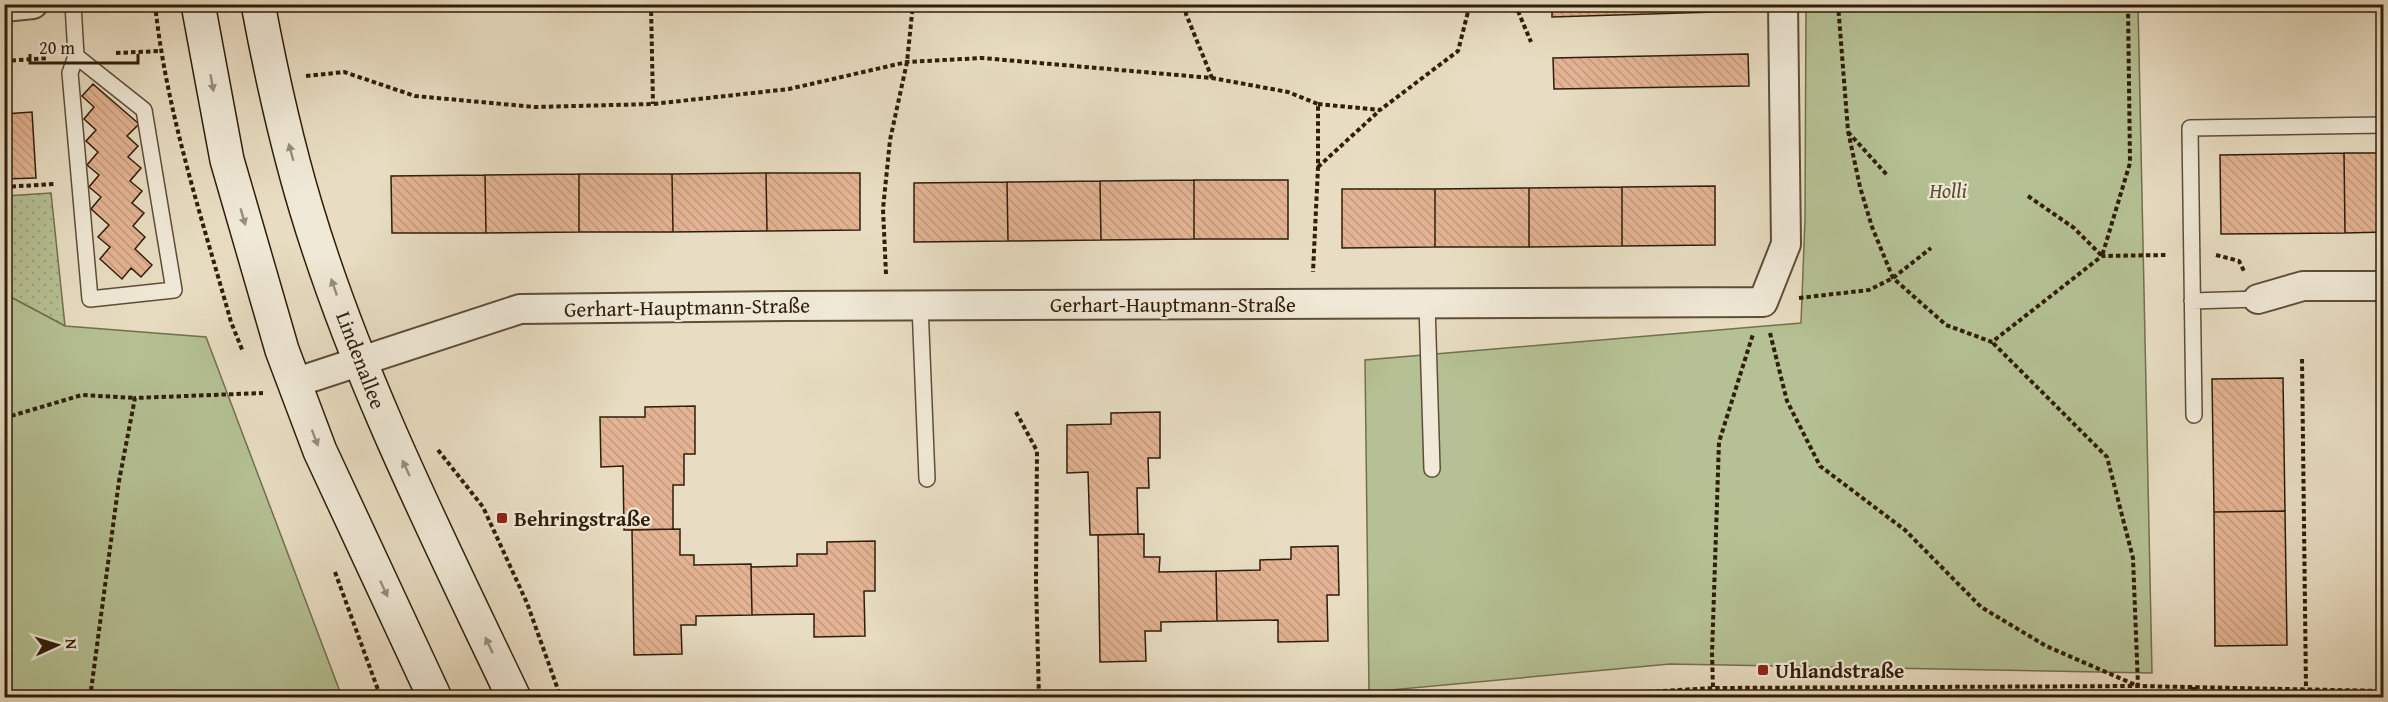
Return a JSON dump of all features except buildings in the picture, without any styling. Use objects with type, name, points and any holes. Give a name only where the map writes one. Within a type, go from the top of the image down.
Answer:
[{"type":"street","points":[[4,7],[33,4]]},
{"type":"street","points":[[198,4],[227,160],[282,350],[320,451],[435,698]]},
{"type":"street","name":"Lindenallee","points":[[258,4],[273,79],[306,208],[360,361],[410,477],[514,698]]},
{"type":"street","points":[[1762,302],[1786,244],[1783,4]]},
{"type":"street","points":[[2258,299],[2303,286],[2384,285]]},
{"type":"street","name":"Gerhart-Hauptmann-Straße","points":[[294,383],[520,309],[888,305],[1762,302]]},
{"type":"lane","points":[[73,4],[76,56],[70,73],[90,299],[174,290],[144,111],[76,56]]},
{"type":"lane","points":[[2194,415],[2190,128],[2384,125]]},
{"type":"lane","points":[[2192,300],[2258,299]]},
{"type":"lane","points":[[1427,304],[1432,469]]},
{"type":"lane","points":[[920,305],[927,479]]},
{"type":"path","points":[[155,4],[160,51]]},
{"type":"path","points":[[651,4],[653,104]]},
{"type":"path","points":[[888,305],[883,209],[890,140],[907,62],[913,4]]},
{"type":"path","points":[[1186,4],[1186,14],[1212,78]]},
{"type":"path","points":[[1318,166],[1380,110],[1458,51],[1470,4]]},
{"type":"path","points":[[1515,4],[1531,42]]},
{"type":"path","points":[[1838,4],[1848,131],[1866,207],[1893,278],[1946,325],[1992,342],[2107,457],[2133,558],[2138,686]]},
{"type":"path","points":[[1992,342],[2102,256],[2130,163],[2128,4]]},
{"type":"path","points":[[273,79],[344,72],[415,96],[535,107],[653,104],[789,89],[907,62],[982,58],[1212,78],[1288,92],[1318,104],[1380,110]]},
{"type":"path","points":[[1311,304],[1318,166],[1318,104]]},
{"type":"path","points":[[1848,131],[1887,175]]},
{"type":"path","points":[[4,187],[80,182]]},
{"type":"path","points":[[2028,196],[2074,228],[2102,256],[2218,255],[2239,261],[2258,299]]},
{"type":"path","points":[[1762,302],[1869,290],[1893,278],[1931,248]]},
{"type":"path","points":[[1762,302],[1787,401],[1820,466],[1905,530],[1982,607],[2046,646],[2138,686]]},
{"type":"path","points":[[1713,688],[1712,654],[1719,442],[1762,302]]},
{"type":"path","points":[[2302,359],[2306,689]]},
{"type":"path","points":[[4,418],[82,395],[135,398],[260,394]]},
{"type":"path","points":[[90,698],[119,481],[135,398]]},
{"type":"path","points":[[1016,412],[1037,451],[1039,698]]},
{"type":"path","points":[[1543,698],[1713,688],[2138,686],[2384,691]]},
{"type":"path","points":[[2193,698],[2194,687]]},
{"type":"green space","name":"Holli","points":[[1806,5],[2138,5],[2152,673],[1670,664],[1369,692],[1365,360],[1801,323],[1805,219]]},
{"type":"green space","points":[[51,193],[65,326],[5,294],[5,196]]},
{"type":"green space","points":[[5,294],[65,326],[206,337],[342,697],[5,697]]},
{"type":"place","name":"Behringstraße","points":[[502,518]]},
{"type":"place","name":"Uhlandstraße","points":[[1763,670]]}]
